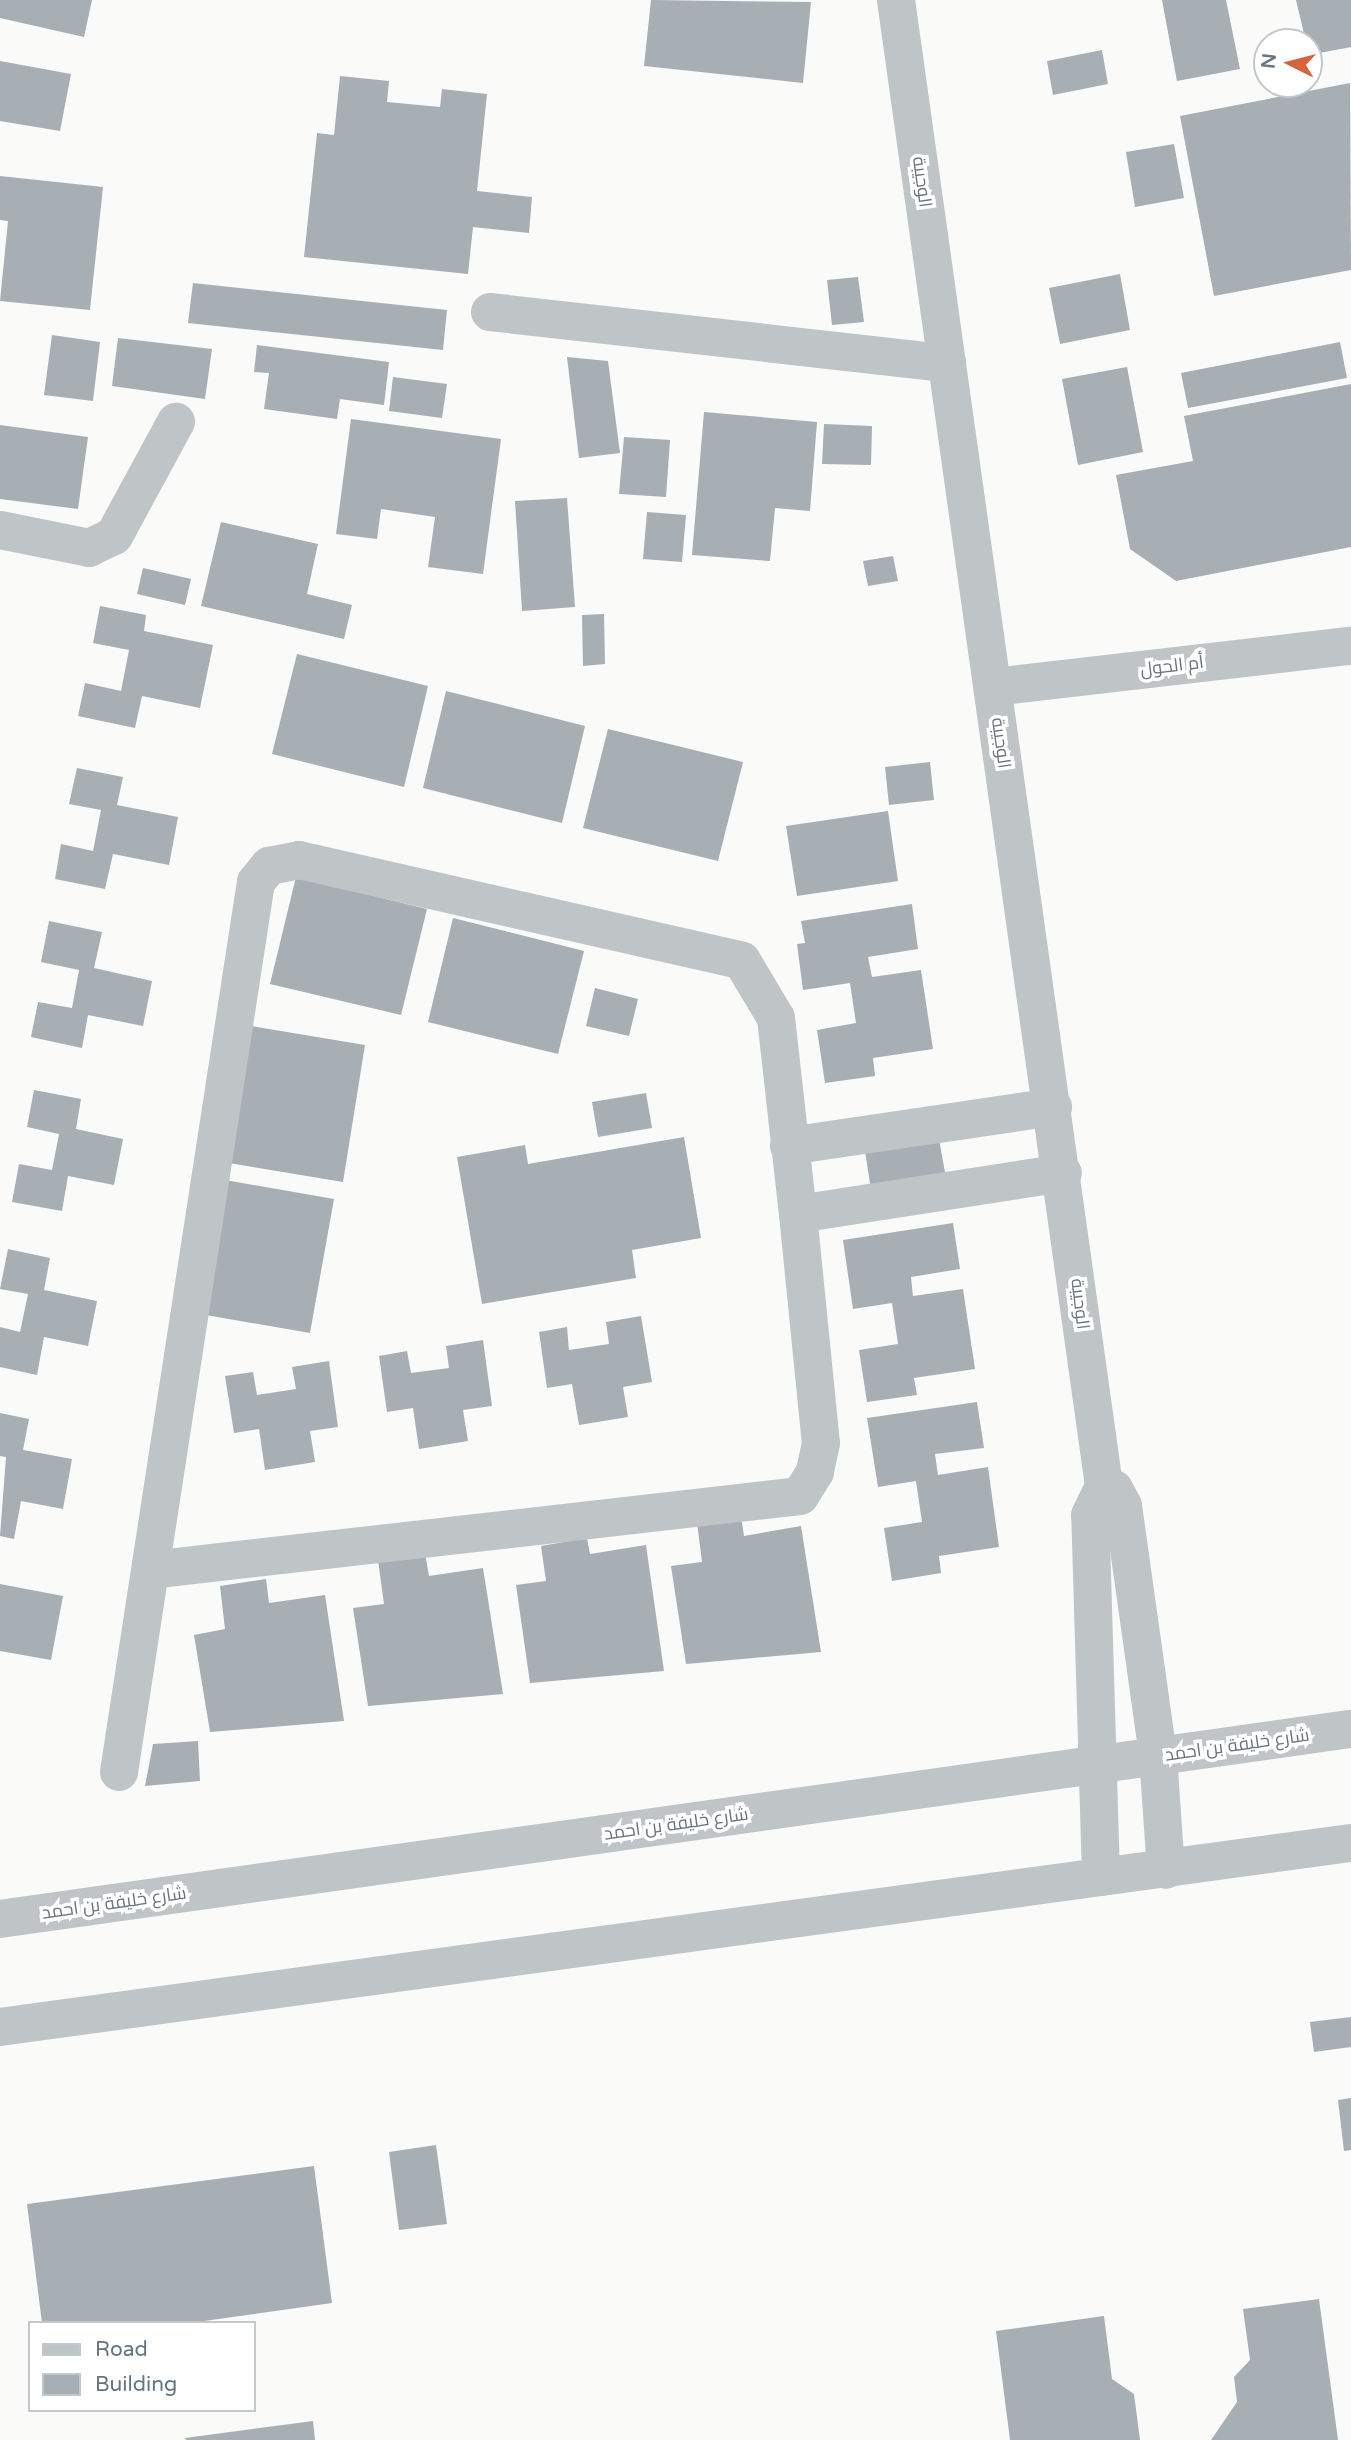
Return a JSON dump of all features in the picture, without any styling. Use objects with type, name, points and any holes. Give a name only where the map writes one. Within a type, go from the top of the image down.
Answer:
[{"type":"street","name":"الوجيبة","points":[[896,0],[1063,1173],[1104,1486]]},
{"type":"street","points":[[490,312],[947,363]]},
{"type":"street","points":[[0,530],[89,548],[114,536],[176,422]]},
{"type":"street","name":"أم الحول","points":[[993,687],[1351,646]]},
{"type":"street","points":[[119,1772],[256,882],[269,866],[299,860],[742,961],[776,1018],[798,1214],[821,1443],[815,1472],[800,1496],[151,1570]]},
{"type":"street","points":[[789,1146],[1053,1107]]},
{"type":"street","points":[[798,1214],[1063,1173]]},
{"type":"street","points":[[1101,1877],[1091,1504],[1104,1486],[1114,1489],[1123,1506],[1157,1756],[1166,1870]]},
{"type":"street","name":"شارع خليفة بن احمد","points":[[0,1919],[1351,1730]]},
{"type":"street","points":[[0,2027],[1351,1843]]},
{"type":"building","points":[[0,0],[92,0],[84,37],[0,18]]},
{"type":"building","points":[[651,0],[811,2],[803,83],[644,66]]},
{"type":"building","points":[[1162,0],[1226,0],[1240,69],[1177,81]]},
{"type":"building","points":[[1296,0],[1351,0],[1351,47],[1323,52],[1323,28],[1303,28]]},
{"type":"building","points":[[1102,50],[1108,84],[1053,95],[1047,61]]},
{"type":"building","points":[[0,61],[71,74],[60,131],[0,121]]},
{"type":"building","points":[[340,76],[389,81],[387,102],[440,107],[442,89],[487,94],[477,191],[532,197],[529,233],[473,227],[468,274],[304,257],[317,133],[334,135]]},
{"type":"building","points":[[1350,83],[1351,270],[1214,296],[1180,116],[1273,98],[1323,98],[1323,88]]},
{"type":"building","points":[[1174,144],[1184,198],[1135,207],[1126,152]]},
{"type":"building","points":[[0,176],[103,187],[90,310],[0,301],[8,221],[0,220]]},
{"type":"building","points":[[1120,274],[1130,330],[1060,344],[1049,288]]},
{"type":"building","points":[[858,277],[864,322],[832,325],[827,280]]},
{"type":"building","points":[[193,283],[447,310],[443,350],[188,323]]},
{"type":"building","points":[[52,335],[100,342],[93,401],[44,395]]},
{"type":"building","points":[[118,338],[212,349],[205,399],[112,386]]},
{"type":"building","points":[[1340,342],[1347,378],[1188,408],[1181,373]]},
{"type":"building","points":[[257,345],[389,362],[384,405],[340,399],[337,419],[264,409],[269,373],[254,372]]},
{"type":"building","points":[[567,357],[608,361],[620,453],[579,458]]},
{"type":"building","points":[[1127,367],[1143,452],[1078,465],[1062,379]]},
{"type":"building","points":[[393,377],[447,384],[442,418],[389,411]]},
{"type":"building","points":[[1351,384],[1351,547],[1176,581],[1130,549],[1116,475],[1193,461],[1184,416]]},
{"type":"building","points":[[704,412],[817,422],[810,511],[775,508],[770,561],[692,555]]},
{"type":"building","points":[[351,419],[501,439],[483,574],[428,567],[435,517],[381,509],[377,539],[336,534]]},
{"type":"building","points":[[824,424],[872,426],[871,465],[822,464]]},
{"type":"building","points":[[0,425],[88,437],[78,509],[0,499]]},
{"type":"building","points":[[624,437],[670,440],[666,497],[619,494]]},
{"type":"building","points":[[567,498],[575,607],[522,611],[515,501]]},
{"type":"building","points":[[647,512],[686,515],[682,562],[643,559]]},
{"type":"building","points":[[221,522],[318,544],[307,594],[352,605],[344,639],[201,606]]},
{"type":"building","points":[[893,556],[898,581],[868,586],[863,561]]},
{"type":"building","points":[[143,568],[191,579],[185,605],[137,594]]},
{"type":"building","points":[[100,606],[146,615],[144,631],[213,645],[200,708],[142,696],[135,728],[78,716],[85,683],[121,691],[129,650],[93,643]]},
{"type":"building","points":[[604,614],[605,664],[583,666],[582,615]]},
{"type":"building","points":[[297,654],[428,686],[404,787],[272,754]]},
{"type":"building","points":[[446,691],[585,726],[562,823],[423,788]]},
{"type":"building","points":[[608,729],[743,762],[718,861],[583,828]]},
{"type":"building","points":[[930,762],[934,800],[889,805],[885,767]]},
{"type":"building","points":[[77,768],[123,777],[117,805],[178,817],[169,865],[113,854],[105,889],[55,879],[61,844],[93,851],[101,810],[69,804]]},
{"type":"building","points":[[888,811],[898,881],[797,896],[786,826]]},
{"type":"building","points":[[296,877],[427,909],[401,1015],[270,984]]},
{"type":"building","points":[[912,904],[918,949],[868,957],[872,977],[921,970],[933,1049],[873,1058],[875,1076],[825,1083],[817,1030],[856,1023],[850,983],[803,990],[797,944],[805,943],[801,921]]},
{"type":"building","points":[[453,918],[584,951],[558,1054],[428,1022]]},
{"type":"building","points":[[49,921],[102,932],[94,968],[152,981],[143,1026],[88,1015],[82,1048],[31,1037],[38,1002],[72,1008],[79,970],[41,962]]},
{"type":"building","points":[[595,988],[638,999],[629,1036],[586,1026]]},
{"type":"building","points":[[251,1026],[365,1045],[343,1182],[229,1163]]},
{"type":"building","points":[[34,1090],[81,1099],[76,1129],[123,1139],[114,1185],[68,1176],[62,1211],[12,1202],[19,1164],[52,1170],[59,1134],[27,1127]]},
{"type":"building","points":[[646,1093],[652,1128],[598,1137],[592,1102]]},
{"type":"building","points":[[684,1137],[701,1238],[632,1250],[636,1278],[482,1304],[457,1157],[525,1145],[528,1164]]},
{"type":"building","points":[[939,1139],[946,1178],[871,1190],[865,1151]]},
{"type":"building","points":[[225,1180],[334,1199],[310,1333],[200,1314]]},
{"type":"building","points":[[953,1223],[960,1269],[911,1277],[913,1296],[963,1289],[975,1369],[914,1378],[917,1395],[867,1402],[859,1350],[898,1344],[892,1303],[853,1309],[843,1240]]},
{"type":"building","points":[[8,1249],[50,1258],[44,1290],[97,1301],[88,1346],[44,1337],[37,1375],[0,1367],[0,1327],[20,1332],[28,1294],[0,1289]]},
{"type":"building","points":[[641,1316],[652,1382],[623,1387],[628,1417],[579,1425],[572,1384],[547,1388],[539,1332],[567,1327],[569,1350],[609,1344],[606,1322]]},
{"type":"building","points":[[483,1340],[492,1406],[463,1410],[468,1441],[419,1449],[413,1408],[387,1412],[379,1356],[407,1351],[411,1373],[449,1368],[446,1346]]},
{"type":"building","points":[[329,1361],[338,1427],[310,1431],[315,1462],[265,1470],[259,1429],[234,1433],[225,1376],[253,1372],[257,1395],[296,1389],[292,1367]]},
{"type":"building","points":[[977,1402],[984,1448],[935,1454],[938,1475],[988,1467],[999,1547],[939,1556],[941,1573],[892,1581],[884,1528],[922,1522],[916,1481],[878,1487],[867,1418]]},
{"type":"building","points":[[0,1413],[29,1419],[23,1450],[72,1459],[63,1509],[21,1501],[14,1539],[0,1536],[6,1457],[0,1456]]},
{"type":"building","points":[[741,1516],[744,1536],[801,1526],[821,1652],[686,1664],[671,1566],[702,1562],[697,1523]]},
{"type":"building","points":[[587,1538],[590,1554],[646,1545],[664,1671],[530,1683],[516,1585],[546,1581],[541,1546]]},
{"type":"building","points":[[425,1553],[429,1576],[483,1568],[503,1694],[368,1706],[353,1608],[384,1604],[378,1560]]},
{"type":"building","points":[[266,1579],[269,1603],[325,1595],[344,1721],[210,1732],[194,1635],[225,1629],[220,1586]]},
{"type":"building","points":[[0,1584],[63,1596],[51,1660],[0,1651]]},
{"type":"building","points":[[198,1741],[200,1781],[145,1786],[153,1744]]},
{"type":"building","points":[[1351,2017],[1351,2047],[1314,2052],[1310,2022]]},
{"type":"building","points":[[1351,2098],[1351,2150],[1344,2151],[1338,2100]]},
{"type":"building","points":[[436,2145],[447,2224],[399,2230],[389,2152]]},
{"type":"building","points":[[314,2166],[332,2303],[204,2321],[42,2321],[27,2204]]},
{"type":"building","points":[[1319,2299],[1338,2440],[1211,2440],[1237,2402],[1234,2377],[1250,2360],[1243,2309]]},
{"type":"building","points":[[1104,2316],[1112,2379],[1134,2394],[1140,2440],[1010,2440],[996,2331]]},
{"type":"building","points":[[313,2421],[315,2440],[185,2438]]}]
